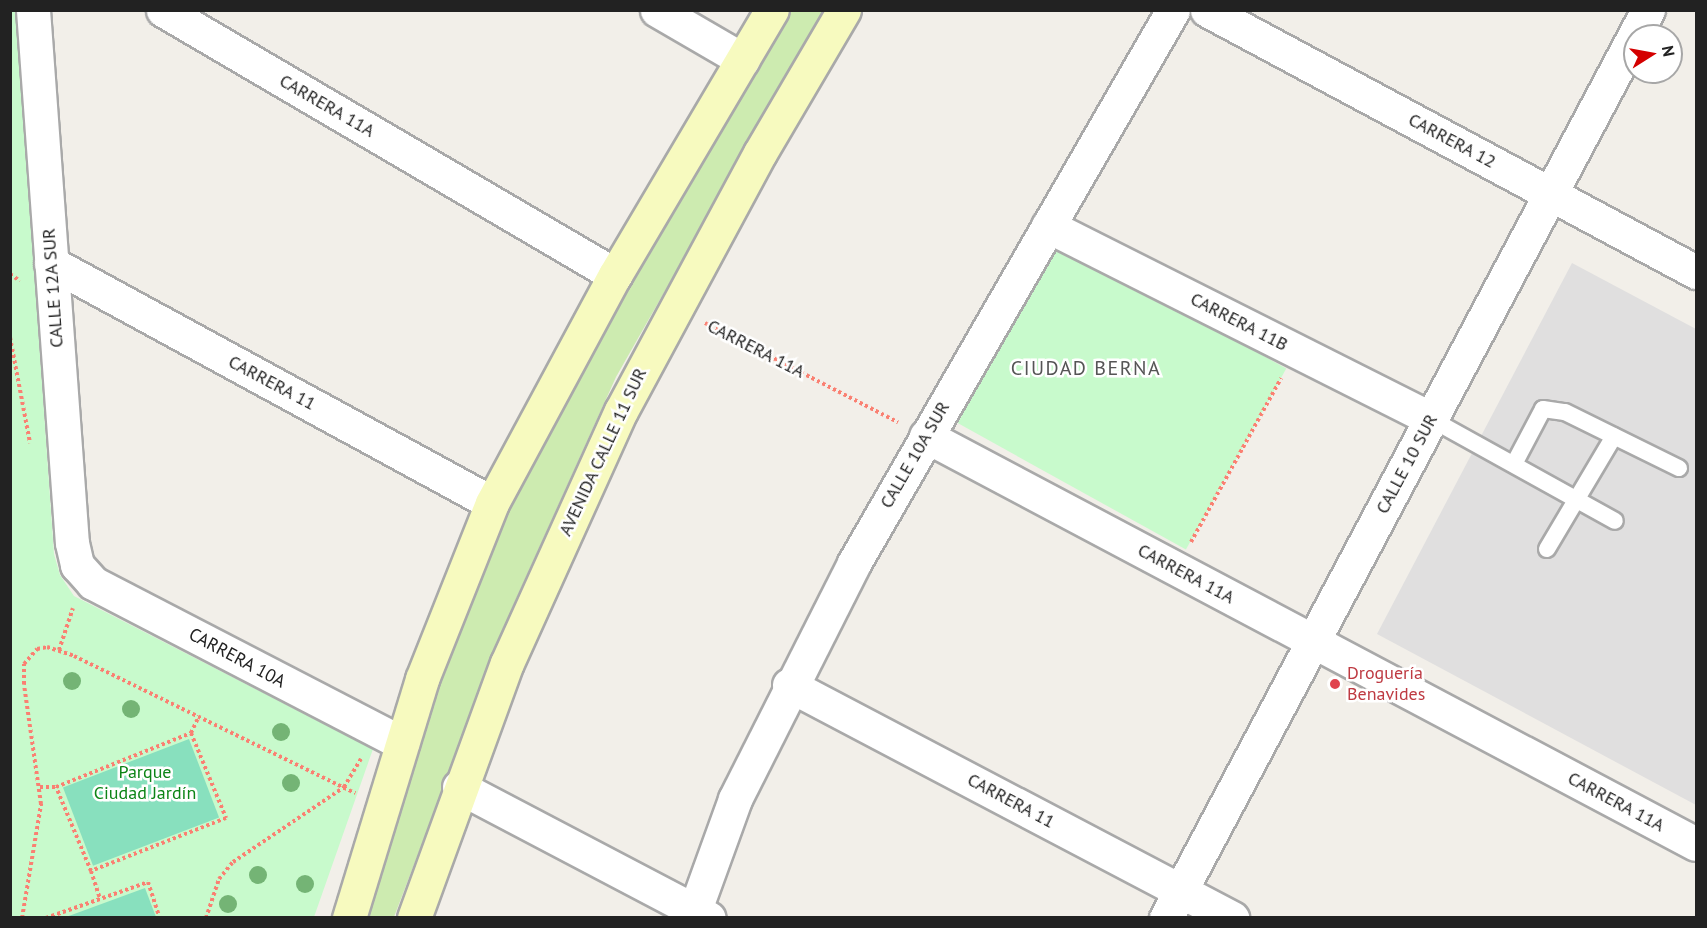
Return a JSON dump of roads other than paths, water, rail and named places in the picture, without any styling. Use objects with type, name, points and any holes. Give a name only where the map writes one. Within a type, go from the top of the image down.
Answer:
[{"type":"main road","points":[[349,918],[402,743],[448,610],[492,503],[615,275],[772,10]]},
{"type":"main road","name":"AVENIDA CALLE 11 SUR","points":[[414,918],[459,787],[560,544],[675,307],[844,10]]},
{"type":"street","name":"CALLE 12A SUR","points":[[33,10],[51,263],[77,565]]},
{"type":"street","name":"CARRERA 11A","points":[[163,10],[615,275]]},
{"type":"street","points":[[657,10],[743,60]]},
{"type":"street","name":"CALLE 10A SUR","points":[[698,915],[735,799],[789,685],[926,436],[1173,10]]},
{"type":"street","name":"CARRERA 12","points":[[1207,10],[1696,272]]},
{"type":"street","name":"CALLE 10 SUR","points":[[1174,904],[1648,10]]},
{"type":"street","name":"CARRERA 11B","points":[[1048,226],[1431,419]]},
{"type":"street","name":"CARRERA 11","points":[[51,263],[492,503]]},
{"type":"street","name":"CARRERA 11A","points":[[926,436],[1696,844]]},
{"type":"street","name":"CARRERA 10A","points":[[77,565],[93,583],[402,743]]},
{"type":"street","name":"CARRERA 11","points":[[789,685],[1174,904],[1232,918]]},
{"type":"street","points":[[459,787],[698,915]]},
{"type":"lane","points":[[1514,464],[1544,409],[1565,411],[1679,468]]},
{"type":"lane","points":[[1431,419],[1578,498],[1615,521]]},
{"type":"lane","points":[[1547,549],[1614,436]]},
{"type":"place","name":"Droguería Benavides","points":[[1335,684]]},
{"type":"district","name":"CIUDAD BERNA","points":[[1086,368]]},
{"type":"park label","name":"Parque Ciudad Jardín","points":[[145,783]]}]
